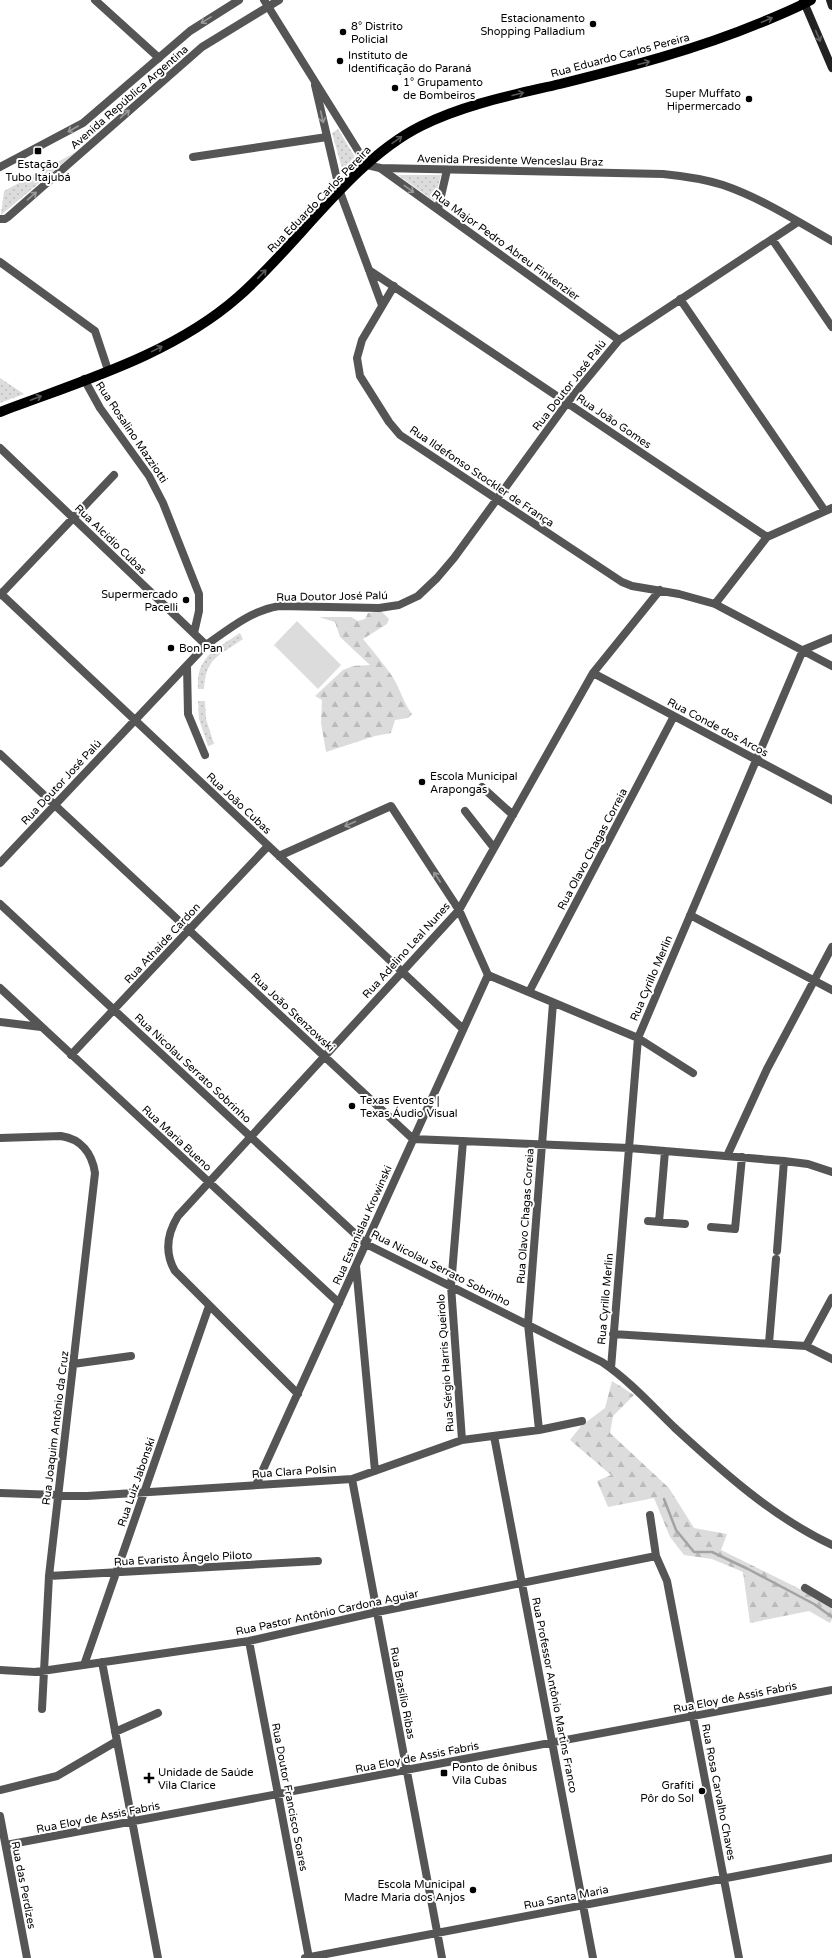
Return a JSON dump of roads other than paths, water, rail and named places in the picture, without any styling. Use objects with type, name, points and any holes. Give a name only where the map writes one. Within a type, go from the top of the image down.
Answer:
[{"type":"main road","points":[[830,0],[832,6]]},
{"type":"main road","points":[[806,1],[832,68]]},
{"type":"main road","name":"Rua Eduardo Carlos Pereira","points":[[0,412],[108,370],[170,343],[220,312],[260,276],[367,165],[405,135],[431,121],[496,99],[673,55],[728,36],[806,1]]},
{"type":"street","points":[[95,0],[159,58]]},
{"type":"street","name":"Avenida República Argentina","points":[[0,167],[83,122],[198,25],[239,0]]},
{"type":"street","points":[[264,0],[367,165]]},
{"type":"street","name":"Avenida República Argentina","points":[[0,218],[5,219],[8,217],[202,47],[215,38],[269,8],[279,0]]},
{"type":"street","points":[[313,79],[340,192],[382,305]]},
{"type":"street","points":[[193,157],[327,137]]},
{"type":"street","name":"Avenida Presidente Wenceslau Braz","points":[[367,165],[380,168],[663,174],[687,177],[723,185],[741,192],[832,240]]},
{"type":"street","name":"Rua Major Pedro Abreu Finkenzier","points":[[380,168],[619,340]]},
{"type":"street","points":[[438,209],[447,170]]},
{"type":"street","name":"Rua Doutor José Palú","points":[[0,863],[206,645],[246,618],[265,609],[296,605],[379,608],[400,605],[410,601],[428,588],[442,572],[497,499],[567,403],[619,340],[798,222]]},
{"type":"street","points":[[772,238],[832,327]]},
{"type":"street","points":[[0,262],[95,331],[108,370]]},
{"type":"street","name":"Rua João Gomes","points":[[368,270],[767,537]]},
{"type":"street","name":"Rua Ildefonso Stockler de França","points":[[394,286],[358,349],[357,362],[360,376],[389,422],[400,435],[622,582],[632,586],[660,590],[716,604],[832,666]]},
{"type":"street","points":[[680,299],[828,510],[767,537],[716,604]]},
{"type":"street","name":"Rua Rosalino Mazziotti","points":[[84,379],[100,408],[150,476],[163,503],[199,594],[199,611],[194,634]]},
{"type":"street","name":"Rua Alcídio Cubas","points":[[0,448],[206,645]]},
{"type":"street","points":[[0,594],[114,475]]},
{"type":"street","name":"Rua Adelino Leal Nunes","points":[[209,1306],[182,1279],[171,1263],[168,1253],[168,1236],[178,1216],[458,910],[594,673],[660,590]]},
{"type":"street","name":"Rua João Cubas","points":[[0,594],[463,1029]]},
{"type":"street","points":[[803,650],[832,638]]},
{"type":"street","name":"Rua Cyrillo Merlin","points":[[611,1368],[638,1038],[803,650]]},
{"type":"street","points":[[187,666],[188,714],[205,755]]},
{"type":"street","name":"Rua Conde dos Arcos","points":[[594,673],[832,800]]},
{"type":"street","name":"Rua Olavo Chagas Correia","points":[[529,992],[674,716]]},
{"type":"street","name":"Rua João Stenzowski","points":[[0,754],[413,1139]]},
{"type":"street","points":[[482,787],[513,815]]},
{"type":"street","points":[[279,856],[391,806],[458,910],[488,975],[638,1038],[693,1073]]},
{"type":"street","points":[[465,811],[494,848]]},
{"type":"street","name":"Rua Athaíde Cardon","points":[[71,1055],[268,846]]},
{"type":"street","name":"Rua Nicolau Serrato Sobrinho","points":[[0,904],[366,1244],[582,1351],[611,1368],[625,1379],[709,1458],[761,1501],[799,1528],[832,1545]]},
{"type":"street","points":[[690,915],[832,990]]},
{"type":"street","points":[[727,1156],[767,1069],[832,947]]},
{"type":"street","name":"Rua Estanislau Krowinski","points":[[256,1485],[488,975]]},
{"type":"street","name":"Rua Maria Bueno","points":[[0,988],[339,1303]]},
{"type":"street","name":"Rua Olavo Chagas Correia","points":[[539,1430],[528,1324],[553,1003]]},
{"type":"street","points":[[0,1022],[41,1027]]},
{"type":"street","name":"Rua Joaquim Antônio da Cruz","points":[[0,1138],[64,1137],[76,1141],[88,1152],[94,1166],[94,1181],[49,1576],[42,1671],[42,1709]]},
{"type":"street","points":[[413,1139],[629,1148],[784,1161],[808,1164],[832,1172]]},
{"type":"street","name":"Rua Sérgio Harris Queirolo","points":[[462,1440],[451,1286],[463,1141]]},
{"type":"street","points":[[660,1222],[665,1151]]},
{"type":"street","points":[[711,1227],[735,1229],[742,1157]]},
{"type":"street","points":[[769,1343],[784,1161]]},
{"type":"street","points":[[648,1221],[685,1224]]},
{"type":"street","points":[[356,1265],[376,1471]]},
{"type":"street","points":[[806,1346],[832,1298]]},
{"type":"street","points":[[209,1306],[298,1394]]},
{"type":"street","name":"Rua Luiz Jabonski","points":[[84,1665],[209,1306]]},
{"type":"street","points":[[613,1334],[806,1346],[832,1359]]},
{"type":"street","points":[[73,1364],[131,1356]]},
{"type":"street","name":"Rua Clara Polsin","points":[[0,1493],[58,1496],[352,1479],[462,1440],[539,1430],[582,1421]]},
{"type":"street","name":"Rua Professor Antônio Martins Franco","points":[[494,1436],[593,1958]]},
{"type":"street","name":"Rua Brasílio Ribas","points":[[352,1479],[442,1958]]},
{"type":"street","name":"Rua Rosa Carvalho Chaves","points":[[650,1515],[656,1556],[667,1581],[739,1958]]},
{"type":"street","name":"Rua Pastor Antônio Cardona Aguiar","points":[[0,1670],[32,1672],[42,1671],[249,1641],[377,1612],[656,1556]]},
{"type":"street","name":"Rua Evaristo Ângelo Piloto","points":[[49,1576],[318,1561]]},
{"type":"street","points":[[805,1588],[832,1604]]},
{"type":"street","name":"Rua Doutor Francisco Soares","points":[[249,1641],[307,1958]]},
{"type":"street","points":[[102,1662],[158,1958]]},
{"type":"street","name":"Rua Eloy de Assis Fabris","points":[[6,1845],[832,1690]]},
{"type":"street","points":[[115,1732],[158,1713]]},
{"type":"street","points":[[0,1790],[58,1776],[117,1741]]},
{"type":"street","name":"Rua das Perdizes","points":[[0,1816],[27,1958]]},
{"type":"street","name":"Rua Santa Maria","points":[[307,1958],[832,1858]]},
{"type":"waterway","points":[[664,1499],[676,1530],[694,1552],[712,1552],[748,1569],[814,1604],[832,1617]]},
{"type":"place","name":"Estacionamento Shopping Palladium","points":[[593,24]]},
{"type":"place","name":"8° Distrito Policial","points":[[343,32]]},
{"type":"place","name":"Instituto de Identificação do Paraná","points":[[340,61]]},
{"type":"place","name":"1° Grupamento de Bombeiros","points":[[395,88]]},
{"type":"place","name":"Super Muffato Hipermercado","points":[[749,99]]},
{"type":"place","name":"Estação Tubo Itajubá","points":[[38,151]]},
{"type":"place","name":"Supermercado Pacelli","points":[[186,600]]},
{"type":"place","name":"Bon Pan","points":[[171,648]]},
{"type":"place","name":"Escola Municipal Arapongas","points":[[422,782]]},
{"type":"place","name":"Texas Eventos | Texas Áudio Visual","points":[[352,1106]]},
{"type":"place","name":"Ponto de ônibus Vila Cubas","points":[[444,1773]]},
{"type":"place","name":"Unidade de Saúde Vila Clarice","points":[[149,1778]]},
{"type":"place","name":"Grafíti Pôr do Sol","points":[[702,1791]]},
{"type":"place","name":"Escola Municipal Madre Maria dos Anjos","points":[[473,1890]]}]
